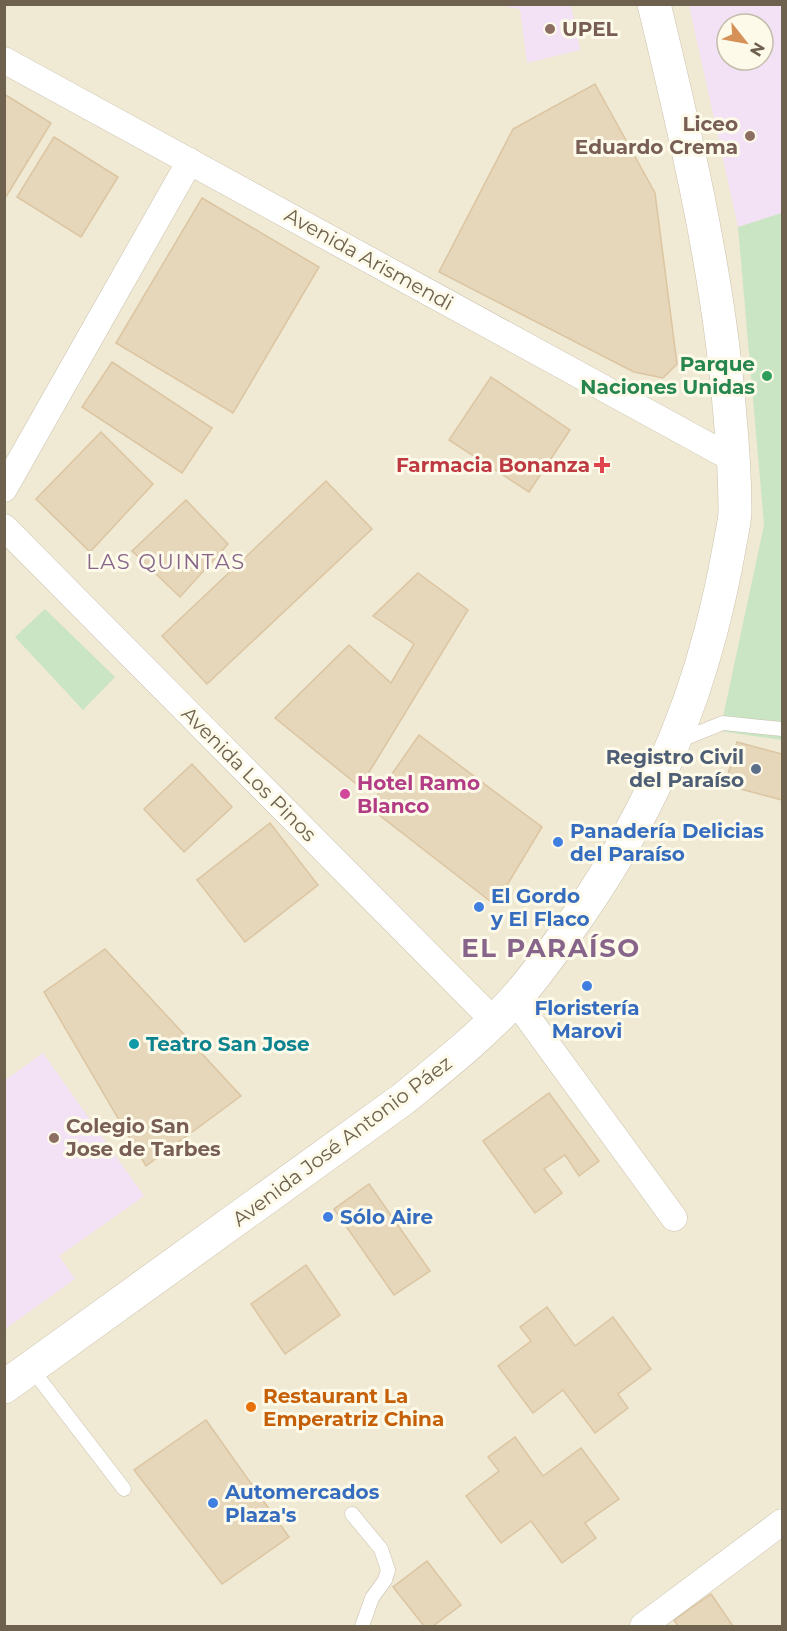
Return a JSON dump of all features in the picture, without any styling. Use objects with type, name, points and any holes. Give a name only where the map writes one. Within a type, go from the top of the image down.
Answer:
[{"type":"main road","name":"Avenida José Antonio Páez","points":[[4,1387],[403,1099],[454,1057],[504,1010],[537,973],[585,907],[623,846],[676,742],[723,585],[735,516],[734,459],[716,290],[684,126],[654,4]]},
{"type":"street","name":"Avenida Arismendi","points":[[4,60],[734,459]]},
{"type":"street","points":[[4,489],[190,161]]},
{"type":"street","name":"Avenida Los Pinos","points":[[4,527],[504,1010],[674,1218]]},
{"type":"street","points":[[643,1626],[783,1522]]},
{"type":"lane","points":[[676,742],[723,723],[783,729]]},
{"type":"lane","points":[[31,1368],[124,1489]]},
{"type":"lane","points":[[352,1514],[381,1548],[388,1570],[385,1580],[372,1598],[362,1626]]},
{"type":"shaded area","points":[[5,5],[782,5],[782,1626],[5,1626]]},
{"type":"shaded area","name":"UPEL","points":[[497,5],[571,5],[580,50],[527,63],[520,9]]},
{"type":"shaded area","name":"Liceo Eduardo Crema","points":[[689,5],[782,5],[782,213],[738,227]]},
{"type":"shaded area","name":"Colegio San Jose de Tarbes","points":[[43,1053],[144,1196],[59,1256],[75,1279],[5,1329],[5,1080]]},
{"type":"green space","name":"Parque Naciones Unidas","points":[[782,213],[782,740],[720,731],[764,525],[738,227]]},
{"type":"green space","points":[[45,609],[115,677],[83,710],[15,637]]},
{"type":"building","points":[[595,84],[655,193],[677,364],[663,378],[634,372],[439,272],[513,129]]},
{"type":"building","points":[[4,94],[51,123],[4,200]]},
{"type":"building","points":[[54,137],[118,177],[81,237],[17,197]]},
{"type":"building","points":[[202,198],[319,267],[233,413],[116,343]]},
{"type":"building","points":[[112,362],[212,428],[182,473],[82,407]]},
{"type":"building","points":[[491,377],[570,430],[529,492],[449,440]]},
{"type":"building","points":[[101,432],[153,484],[90,552],[36,499]]},
{"type":"building","points":[[326,481],[372,529],[207,684],[162,636]]},
{"type":"building","points":[[186,500],[228,544],[180,597],[132,551]]},
{"type":"building","points":[[418,573],[468,610],[360,787],[275,718],[349,645],[391,683],[414,644],[373,616]]},
{"type":"building","points":[[419,735],[542,827],[495,905],[369,807]]},
{"type":"building","name":"Registro Civil del Paraíso","points":[[737,742],[782,754],[782,800],[725,785]]},
{"type":"building","points":[[192,764],[232,807],[184,852],[144,809]]},
{"type":"building","points":[[270,823],[318,885],[245,942],[197,880]]},
{"type":"building","name":"Teatro San Jose","points":[[105,949],[241,1096],[146,1166],[44,992]]},
{"type":"building","points":[[549,1093],[599,1161],[579,1176],[565,1155],[544,1169],[562,1193],[535,1213],[483,1141]]},
{"type":"building","points":[[369,1184],[430,1271],[394,1295],[334,1209]]},
{"type":"building","points":[[306,1265],[340,1315],[285,1354],[251,1304]]},
{"type":"building","points":[[547,1307],[575,1346],[613,1317],[651,1369],[618,1394],[628,1408],[595,1433],[563,1390],[533,1413],[498,1366],[531,1341],[520,1327]]},
{"type":"building","name":"Automercados Plaza's","points":[[206,1420],[289,1537],[222,1584],[134,1470]]},
{"type":"building","points":[[515,1437],[543,1476],[581,1448],[619,1499],[585,1523],[596,1538],[562,1563],[531,1521],[501,1543],[466,1496],[499,1471],[488,1457]]},
{"type":"building","points":[[427,1561],[461,1605],[433,1626],[424,1626],[393,1587]]},
{"type":"building","points":[[711,1594],[733,1626],[678,1626],[674,1620]]},
{"type":"place","name":"UPEL","points":[[550,29]]},
{"type":"place","name":"Liceo Eduardo Crema","points":[[750,136]]},
{"type":"place","name":"Parque Naciones Unidas","points":[[767,376]]},
{"type":"place","name":"Farmacia Bonanza","points":[[602,465]]},
{"type":"place","name":"Registro Civil del Paraíso","points":[[756,769]]},
{"type":"place","name":"Hotel Ramo Blanco","points":[[345,794]]},
{"type":"place","name":"Panadería Delicias del Paraíso","points":[[558,842]]},
{"type":"place","name":"El Gordo y El Flaco","points":[[479,907]]},
{"type":"place","name":"Floristería Marovi","points":[[587,986]]},
{"type":"place","name":"Teatro San Jose","points":[[134,1044]]},
{"type":"place","name":"Colegio San Jose de Tarbes","points":[[54,1138]]},
{"type":"place","name":"Sólo Aire","points":[[328,1217]]},
{"type":"place","name":"Restaurant La Emperatriz China","points":[[251,1407]]},
{"type":"place","name":"Automercados Plaza's","points":[[213,1503]]},
{"type":"district","name":"LAS QUINTAS","points":[[166,562]]},
{"type":"district","name":"EL PARAÍSO","points":[[551,948]]}]
